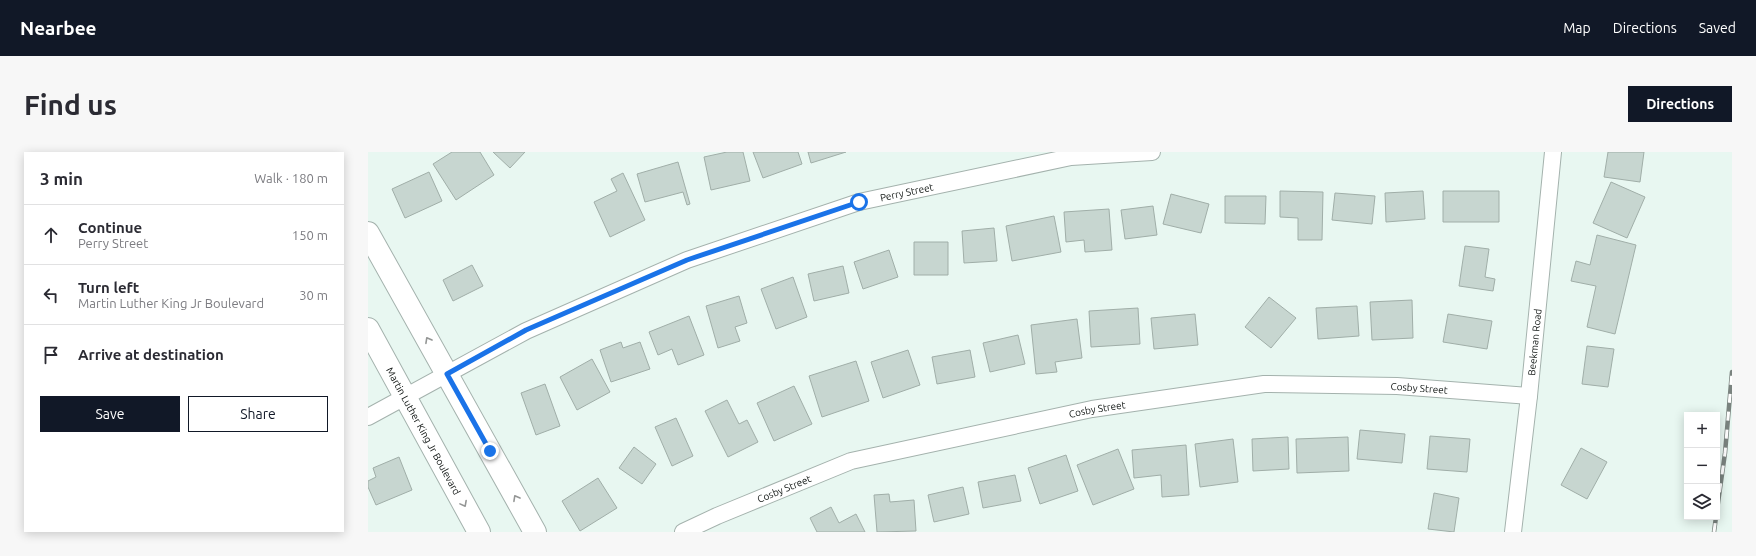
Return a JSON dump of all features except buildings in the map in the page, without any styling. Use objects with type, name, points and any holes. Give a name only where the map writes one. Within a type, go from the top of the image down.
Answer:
[{"type":"main road","points":[[368,233],[534,532]]},
{"type":"main road","name":"Martin Luther King Jr Boulevard","points":[[368,329],[479,532]]},
{"type":"street","name":"Perry Street","points":[[368,417],[526,330],[687,260],[859,202],[1071,157],[1152,152]]},
{"type":"street","name":"Beekman Road","points":[[1513,532],[1529,396],[1553,152]]},
{"type":"street","name":"Cosby Street","points":[[683,532],[717,516],[851,462],[1092,409],[1264,384],[1397,386],[1529,396]]},
{"type":"railway","points":[[1720,489],[1725,453],[1732,372]]},
{"type":"railway","points":[[1714,532],[1716,520]]},
{"type":"route","points":[[490,451],[447,374],[526,330],[687,260],[859,202]]}]
